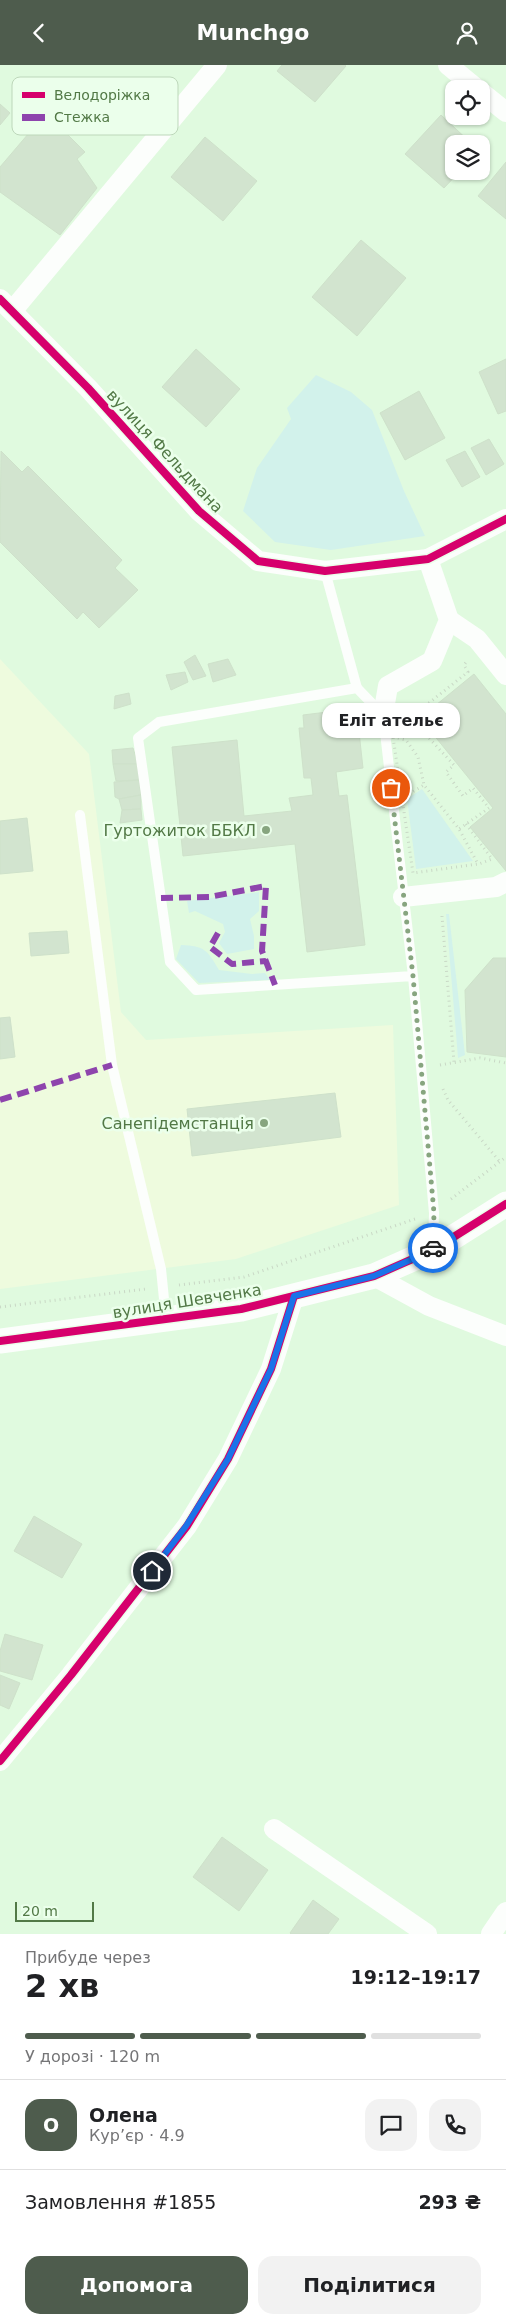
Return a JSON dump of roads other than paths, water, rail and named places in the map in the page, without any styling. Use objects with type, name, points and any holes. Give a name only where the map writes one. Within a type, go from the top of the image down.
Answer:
[{"type":"street","points":[[178,109],[217,65]]},
{"type":"street","points":[[448,65],[466,80]]},
{"type":"street","points":[[490,99],[506,112]]},
{"type":"street","points":[[7,304],[155,135]]},
{"type":"street","name":"вулиця Фельдмана","points":[[7,304],[88,388],[199,511],[258,561],[325,571],[428,559],[506,519]]},
{"type":"street","points":[[428,559],[449,620],[477,639],[506,675]]},
{"type":"street","points":[[383,715],[388,686],[432,661],[449,620]]},
{"type":"street","points":[[403,897],[496,887],[506,882]]},
{"type":"street","name":"вулиця Шевченка","points":[[0,1341],[241,1309],[374,1276],[433,1250],[506,1203]]},
{"type":"street","points":[[374,1276],[429,1306],[506,1336]]},
{"type":"street","points":[[0,1761],[71,1675],[186,1526],[228,1459],[271,1369],[294,1296]]},
{"type":"street","points":[[274,1829],[427,1934]]},
{"type":"street","points":[[491,1934],[506,1912]]},
{"type":"lane","points":[[325,571],[357,688],[383,715],[413,976],[434,1213],[433,1250]]},
{"type":"lane","points":[[357,688],[159,721],[138,738],[170,962],[196,990],[413,976]]},
{"type":"lane","points":[[80,815],[112,1065],[161,1269],[166,1320]]},
{"type":"place","name":"Еліт ательє","points":[[391,788]]},
{"type":"place","name":"Гуртожиток ББКЛ","points":[[266,830]]},
{"type":"place","name":"Санепідемстанція","points":[[264,1123]]}]
